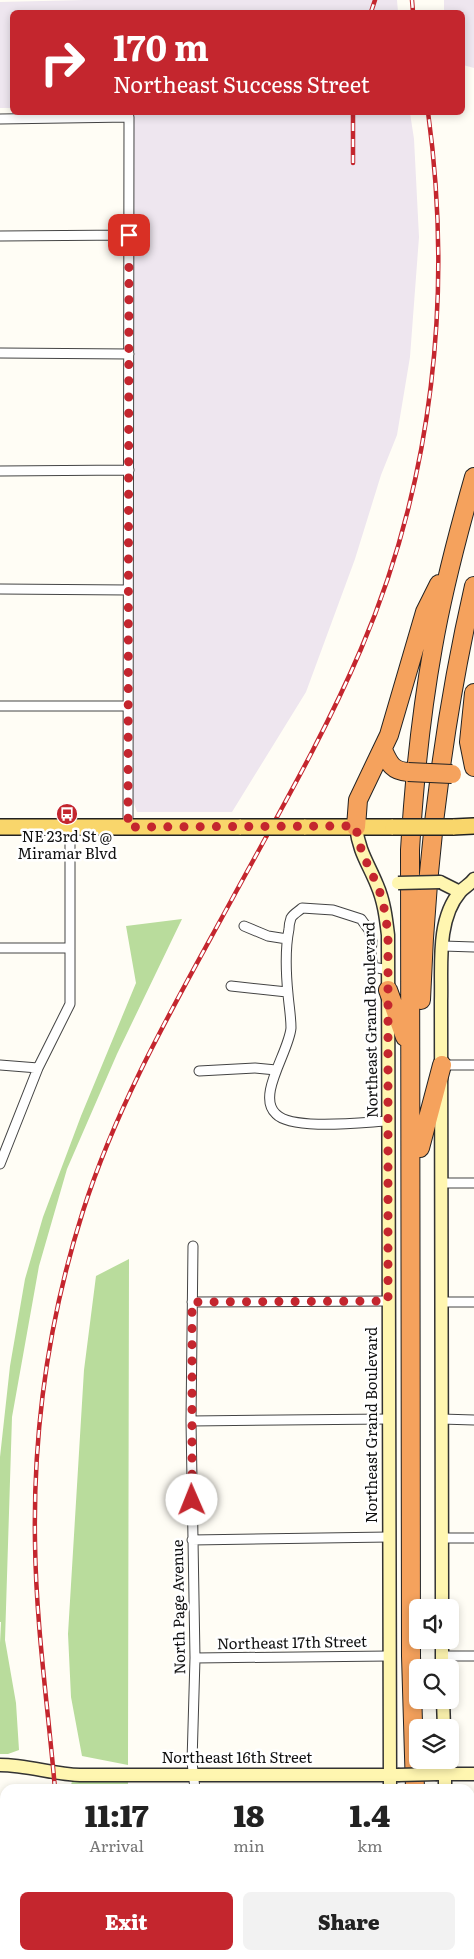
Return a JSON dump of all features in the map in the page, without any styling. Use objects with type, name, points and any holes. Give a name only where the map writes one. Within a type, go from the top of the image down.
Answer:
[{"type":"highway","points":[[414,1784],[411,1656],[410,850],[414,786],[433,646],[452,556],[474,477]]},
{"type":"highway","points":[[356,826],[356,811],[361,793],[384,750],[425,612],[452,556]]},
{"type":"highway","points":[[421,1599],[421,986],[439,788],[455,679],[474,586]]},
{"type":"highway","points":[[384,750],[390,765],[400,771],[452,774],[463,772],[472,762],[469,742],[474,693]]},
{"type":"highway","points":[[388,990],[410,1052]]},
{"type":"highway","points":[[420,1148],[442,1065]]},
{"type":"highway","points":[[424,1769],[425,1784]]},
{"type":"main road","name":"Northeast Grand Boulevard","points":[[356,826],[358,841],[364,859],[377,884],[386,915],[388,935],[389,1656],[394,1775],[391,1784]]},
{"type":"main road","points":[[0,827],[474,826]]},
{"type":"main road","points":[[442,1599],[443,946],[445,923],[452,906],[460,892],[474,879]]},
{"type":"main road","points":[[377,884],[440,882],[460,892]]},
{"type":"main road","name":"Northeast 16th Street","points":[[0,1765],[25,1766],[65,1774],[474,1774]]},
{"type":"main road","points":[[442,1769],[441,1774],[444,1784]]},
{"type":"street","points":[[0,119],[129,117],[128,827]]},
{"type":"street","points":[[0,236],[129,235]]},
{"type":"street","points":[[0,353],[129,354]]},
{"type":"street","points":[[0,471],[129,470]]},
{"type":"street","points":[[0,589],[128,590]]},
{"type":"street","points":[[0,706],[127,706]]},
{"type":"street","points":[[0,1164],[38,1068],[70,1004],[70,827]]},
{"type":"street","points":[[388,970],[374,967],[371,954],[372,940],[369,930],[362,919],[333,910],[302,908],[291,918],[287,939],[288,992],[291,1022],[290,1039],[276,1070],[269,1093],[271,1107],[276,1116],[307,1124],[388,1121]]},
{"type":"street","points":[[244,926],[268,936],[287,939]]},
{"type":"street","points":[[443,946],[474,946]]},
{"type":"street","points":[[0,948],[70,948]]},
{"type":"street","points":[[231,986],[288,992]]},
{"type":"street","points":[[442,1065],[474,1065]]},
{"type":"street","points":[[0,1066],[38,1068]]},
{"type":"street","points":[[200,1071],[255,1068],[276,1070]]},
{"type":"street","points":[[442,1183],[474,1183]]},
{"type":"street","name":"North Page Avenue","points":[[193,1246],[191,1421],[195,1658],[192,1762],[195,1784]]},
{"type":"street","points":[[192,1302],[388,1301]]},
{"type":"street","points":[[441,1302],[474,1302]]},
{"type":"street","points":[[191,1421],[389,1419]]},
{"type":"street","points":[[441,1419],[474,1420]]},
{"type":"street","points":[[192,1540],[389,1537]]},
{"type":"street","points":[[442,1538],[474,1538]]},
{"type":"street","name":"Northeast 17th Street","points":[[195,1658],[389,1656]]},
{"type":"street","points":[[458,1659],[474,1656]]},
{"type":"shaded area","points":[[85,0],[397,0],[398,10],[10,10],[10,108],[0,108],[0,2]]},
{"type":"shaded area","points":[[444,0],[474,0],[474,68],[465,66],[465,10],[444,10]]},
{"type":"shaded area","points":[[134,115],[410,115],[414,139],[419,237],[410,357],[397,435],[381,475],[355,559],[306,692],[232,812],[137,812],[133,801]]},
{"type":"green space","points":[[182,919],[117,1054],[67,1169],[39,1266],[12,1417],[5,1640],[16,1703],[19,1750],[8,1754],[0,1754],[0,1457],[10,1366],[25,1279],[43,1217],[81,1116],[136,983],[126,926]]},
{"type":"green space","points":[[129,1259],[128,1765],[82,1756],[71,1697],[68,1634],[84,1370],[96,1276]]},
{"type":"green space","points":[[77,1779],[128,1779],[128,1784],[71,1783]]},
{"type":"railway","points":[[372,10],[375,0]]},
{"type":"railway","points":[[412,0],[413,10]]},
{"type":"railway","points":[[353,115],[353,163]]},
{"type":"railway","points":[[55,1784],[38,1604],[35,1500],[40,1416],[52,1333],[61,1292],[83,1211],[113,1130],[169,1014],[315,745],[347,681],[386,585],[405,520],[420,453],[431,386],[437,318],[438,249],[435,180],[428,115]]},
{"type":"place","name":"NE 23rd St @ Miramar Blvd","points":[[67,814]]},
{"type":"route","points":[[129,235],[128,827],[356,826],[358,841],[364,859],[377,884],[382,900],[388,935],[388,1301],[192,1302],[192,1500]]}]
